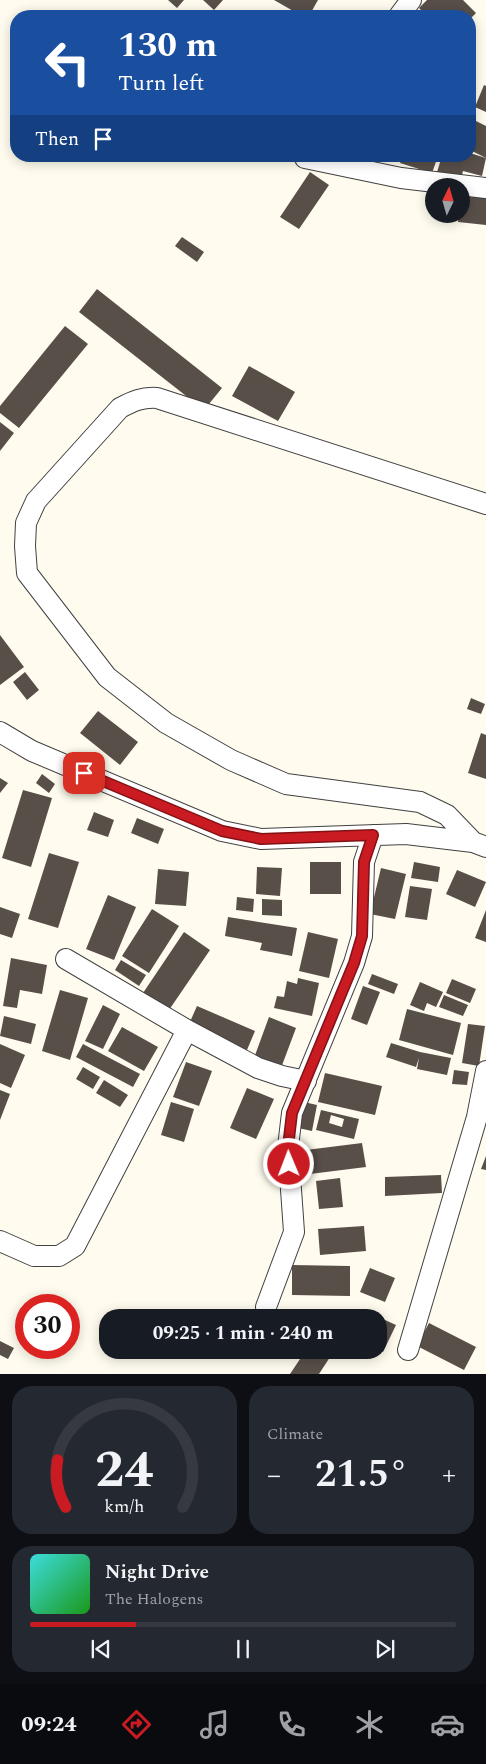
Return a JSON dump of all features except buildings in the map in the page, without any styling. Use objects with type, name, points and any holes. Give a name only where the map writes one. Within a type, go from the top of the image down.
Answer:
[{"type":"street","points":[[324,162],[401,178],[486,188]]},
{"type":"street","points":[[480,845],[447,815],[420,802],[286,784],[231,760],[166,723],[107,677],[27,573],[25,546],[26,523],[36,501],[120,408],[145,397],[157,398],[486,504]]},
{"type":"street","points":[[0,732],[32,751],[222,831],[261,839],[406,834],[480,845]]},
{"type":"street","points":[[266,1307],[294,1232],[288,1147],[292,1113],[354,963],[362,936],[364,862],[373,835]]},
{"type":"street","points":[[66,959],[187,1030],[258,1068],[306,1081]]},
{"type":"street","points":[[0,1241],[34,1256],[59,1256],[75,1246],[187,1030]]},
{"type":"street","points":[[408,1350],[477,1117],[486,1071]]},
{"type":"route","points":[[84,773],[222,831],[261,839],[373,835],[364,862],[362,936],[354,963],[292,1113],[288,1147],[289,1164]]}]
